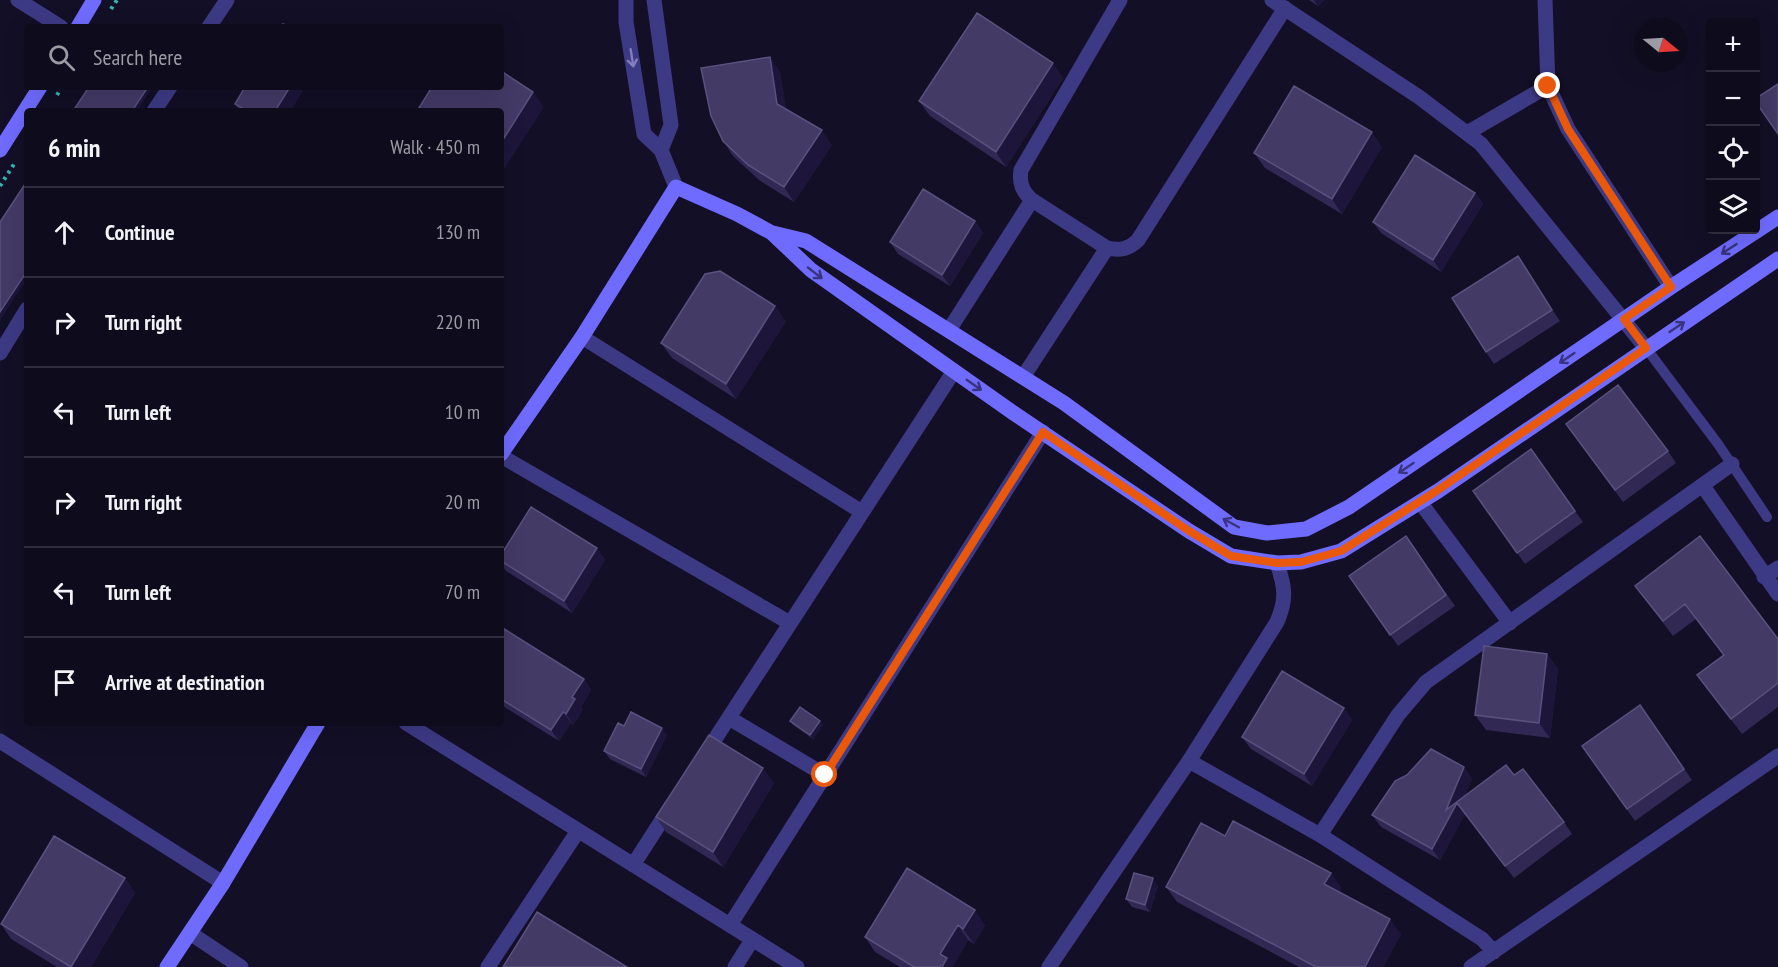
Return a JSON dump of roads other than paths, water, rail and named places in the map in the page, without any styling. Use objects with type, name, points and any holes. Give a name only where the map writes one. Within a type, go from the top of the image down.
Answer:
[{"type":"street","points":[[18,0],[56,24]]},
{"type":"street","points":[[80,24],[94,0]]},
{"type":"street","points":[[211,24],[227,0]]},
{"type":"street","points":[[626,0],[626,22],[644,134],[661,150],[676,187],[737,214],[772,233],[811,270],[954,371],[1189,531],[1231,556],[1277,563],[1301,562],[1341,551],[1420,502],[1778,259]]},
{"type":"street","points":[[654,0],[671,125],[661,150]]},
{"type":"street","points":[[1120,0],[1021,170],[1020,183],[1032,200],[1107,248],[1119,250],[1138,240],[1279,4],[1419,97],[1481,144],[1646,348]]},
{"type":"street","points":[[1545,0],[1548,86],[1568,129],[1671,287]]},
{"type":"street","points":[[1467,133],[1548,86]]},
{"type":"street","points":[[27,108],[38,90]]},
{"type":"street","points":[[156,108],[168,90]]},
{"type":"street","points":[[0,150],[24,112]]},
{"type":"street","points":[[504,451],[582,337],[676,187]]},
{"type":"street","points":[[949,330],[1032,200]]},
{"type":"street","points":[[772,233],[806,241],[1064,403],[1234,527],[1267,533],[1306,530],[1349,507],[1671,287],[1778,218]]},
{"type":"street","points":[[1023,377],[1107,248]]},
{"type":"street","points":[[0,353],[24,314]]},
{"type":"street","points":[[582,337],[862,512]]},
{"type":"street","points":[[697,767],[954,371]]},
{"type":"street","points":[[730,925],[1043,432]]},
{"type":"street","points":[[504,457],[790,623]]},
{"type":"street","points":[[1320,835],[1398,715],[1426,682],[1732,464]]},
{"type":"street","points":[[1703,486],[1764,577],[1778,594]]},
{"type":"street","points":[[1420,502],[1510,622]]},
{"type":"street","points":[[1049,967],[1189,761],[1277,622],[1284,606],[1284,583],[1277,563]]},
{"type":"street","points":[[1764,577],[1778,568]]},
{"type":"street","points":[[729,718],[825,775]]},
{"type":"street","points":[[167,967],[224,883],[316,726]]},
{"type":"street","points":[[411,726],[797,967]]},
{"type":"street","points":[[0,741],[224,883]]},
{"type":"street","points":[[1472,967],[1778,756]]},
{"type":"street","points":[[1189,761],[1320,835],[1482,939],[1494,952]]},
{"type":"street","points":[[633,866],[678,796]]},
{"type":"street","points":[[488,967],[578,831]]},
{"type":"street","points":[[190,933],[241,967]]},
{"type":"street","points":[[735,967],[752,940]]},
{"type":"lane","points":[[1646,348],[1732,464],[1767,517]]}]
